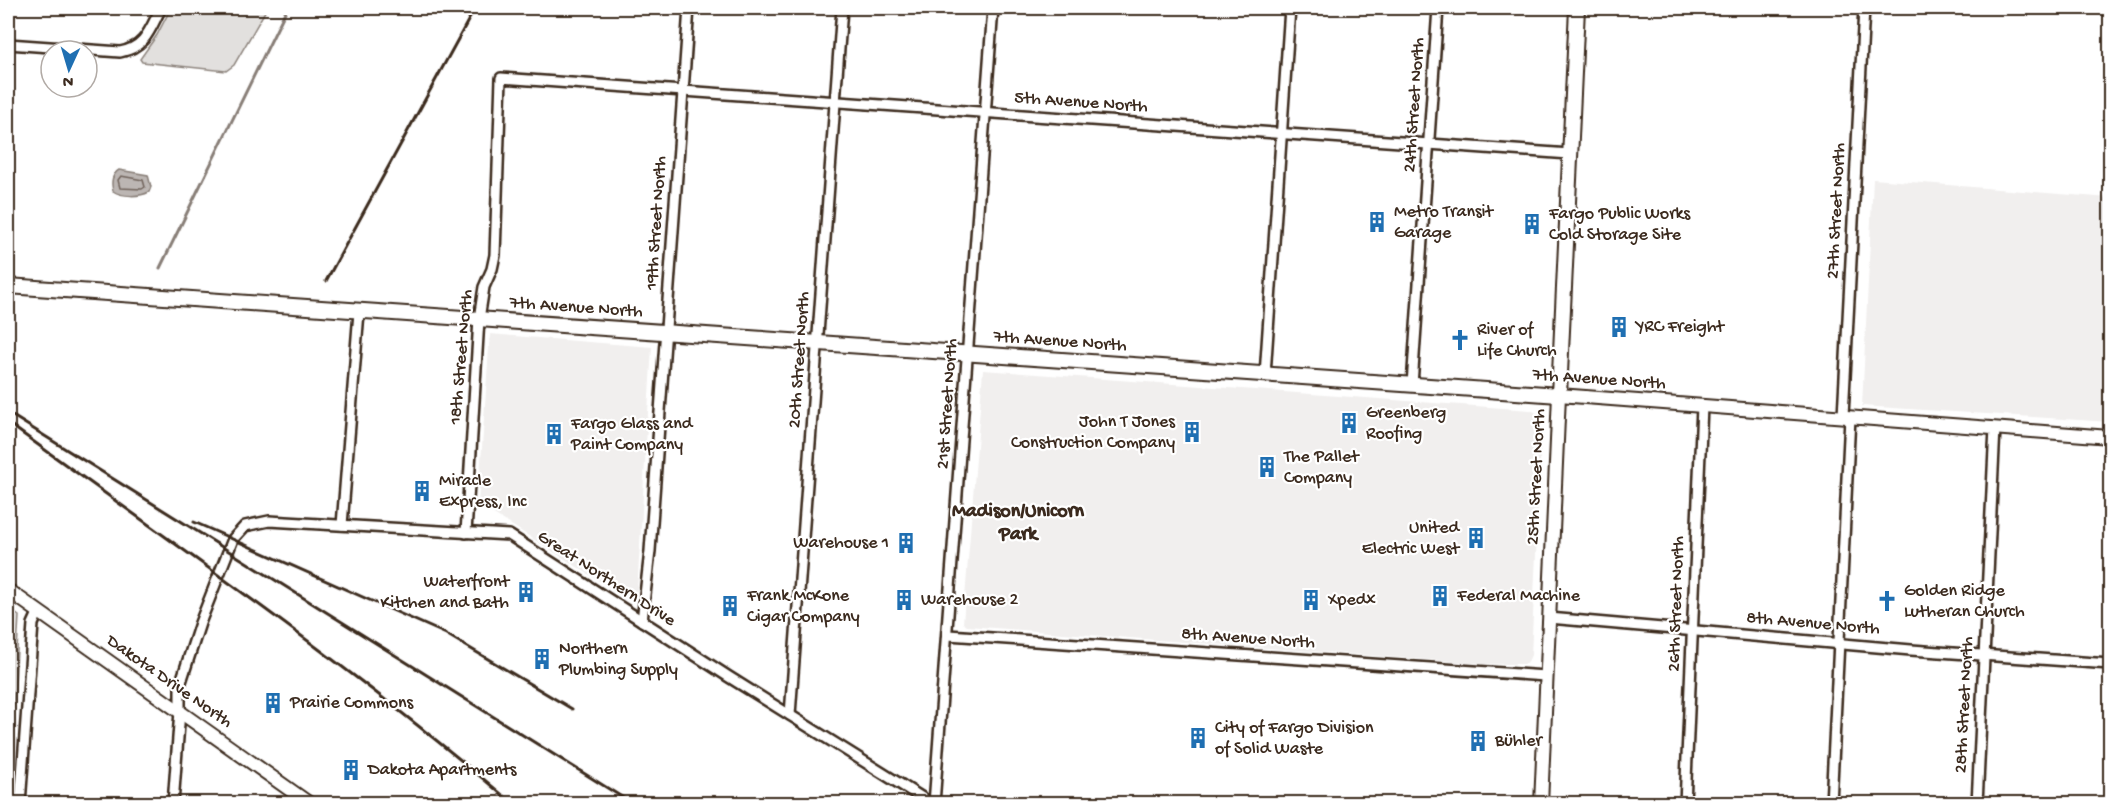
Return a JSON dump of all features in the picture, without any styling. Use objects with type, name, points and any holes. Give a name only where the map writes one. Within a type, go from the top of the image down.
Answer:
[{"type":"main road","name":"25th Street North","points":[[1559,395],[1577,8]]},
{"type":"main road","name":"7th Avenue North","points":[[8,286],[1559,395]]},
{"type":"street","points":[[99,51],[132,50],[144,41],[161,8]]},
{"type":"street","name":"19th Street North","points":[[642,621],[650,551],[689,8]]},
{"type":"street","name":"20th Street North","points":[[790,716],[842,8]]},
{"type":"street","name":"21st Street North","points":[[933,804],[948,635],[993,8]]},
{"type":"street","points":[[1265,375],[1290,8]]},
{"type":"street","name":"24th Street North","points":[[1412,385],[1438,8]]},
{"type":"street","name":"27th Street North","points":[[1831,804],[1864,8]]},
{"type":"street","points":[[8,44],[39,46]]},
{"type":"street","name":"5th Avenue North","points":[[501,78],[1570,154]]},
{"type":"street","name":"18th Street North","points":[[466,533],[479,319],[484,287],[495,255],[501,78]]},
{"type":"street","points":[[342,525],[359,312]]},
{"type":"street","name":"7th Avenue North","points":[[1559,395],[2110,437]]},
{"type":"street","name":"25th Street North","points":[[1541,804],[1559,395]]},
{"type":"street","name":"26th Street North","points":[[1685,804],[1702,406]]},
{"type":"street","name":"28th Street North","points":[[1977,804],[1995,428]]},
{"type":"street","name":"Great Northern Drive","points":[[180,711],[180,685],[218,575],[233,539],[245,526],[268,521],[508,535],[790,716],[933,804]]},
{"type":"street","name":"Dakota Drive North","points":[[8,590],[310,804]]},
{"type":"street","points":[[20,804],[33,624],[38,613]]},
{"type":"street","name":"8th Avenue North","points":[[1549,618],[1911,650],[2110,664]]},
{"type":"street","name":"8th Avenue North","points":[[948,635],[1546,676]]},
{"type":"street","points":[[173,804],[180,711]]},
{"type":"shaded area","points":[[171,8],[267,8],[234,65],[226,71],[142,62],[140,59],[157,35]]},
{"type":"shaded area","points":[[1873,179],[2110,198],[2110,422],[1862,406]]},
{"type":"shaded area","points":[[490,334],[652,347],[637,593],[634,603],[478,504]]},
{"type":"shaded area","points":[[983,370],[1535,412],[1540,418],[1541,429],[1531,655],[1527,664],[1485,664],[967,626],[963,623]]},
{"type":"shaded area","points":[[8,608],[19,616],[8,804]]},
{"type":"water","points":[[119,170],[148,175],[151,187],[149,192],[131,196],[113,191],[112,179]]},
{"type":"waterway","points":[[160,268],[287,8]]},
{"type":"railway","points":[[326,281],[475,8]]},
{"type":"railway","points":[[8,413],[633,804]]},
{"type":"railway","points":[[8,423],[327,656],[452,753],[513,804]]},
{"type":"railway","points":[[194,522],[446,634],[572,709]]},
{"type":"place","name":"Metro Transit Garage","points":[[1377,222]]},
{"type":"place","name":"Fargo Public Works Cold Storage Site","points":[[1532,224]]},
{"type":"place","name":"YRC Freight","points":[[1619,327]]},
{"type":"place","name":"River of Life Church","points":[[1460,340]]},
{"type":"place","name":"Greenberg Roofing","points":[[1349,423]]},
{"type":"place","name":"John T Jones Construction Company","points":[[1192,432]]},
{"type":"place","name":"Fargo Glass and Paint Company","points":[[554,434]]},
{"type":"place","name":"The Pallet Company","points":[[1267,467]]},
{"type":"place","name":"Miracle Express, Inc","points":[[422,491]]},
{"type":"place","name":"United Electric West","points":[[1476,538]]},
{"type":"place","name":"Warehouse 1","points":[[906,543]]},
{"type":"place","name":"Waterfront Kitchen and Bath","points":[[526,592]]},
{"type":"place","name":"Federal Machine","points":[[1440,596]]},
{"type":"place","name":"Warehouse 2","points":[[904,600]]},
{"type":"place","name":"Xpedx","points":[[1311,600]]},
{"type":"place","name":"Golden Ridge Lutheran Church","points":[[1887,601]]},
{"type":"place","name":"Frank McKone Cigar Company","points":[[730,606]]},
{"type":"place","name":"Northern Plumbing Supply","points":[[542,659]]},
{"type":"place","name":"Prairie Commons","points":[[273,703]]},
{"type":"place","name":"City of Fargo Division of Solid Waste","points":[[1198,738]]},
{"type":"place","name":"Bühler","points":[[1478,741]]},
{"type":"place","name":"Dakota Apartments","points":[[351,770]]},
{"type":"district","name":"Madison/Unicorn Park","points":[[1018,524]]}]
